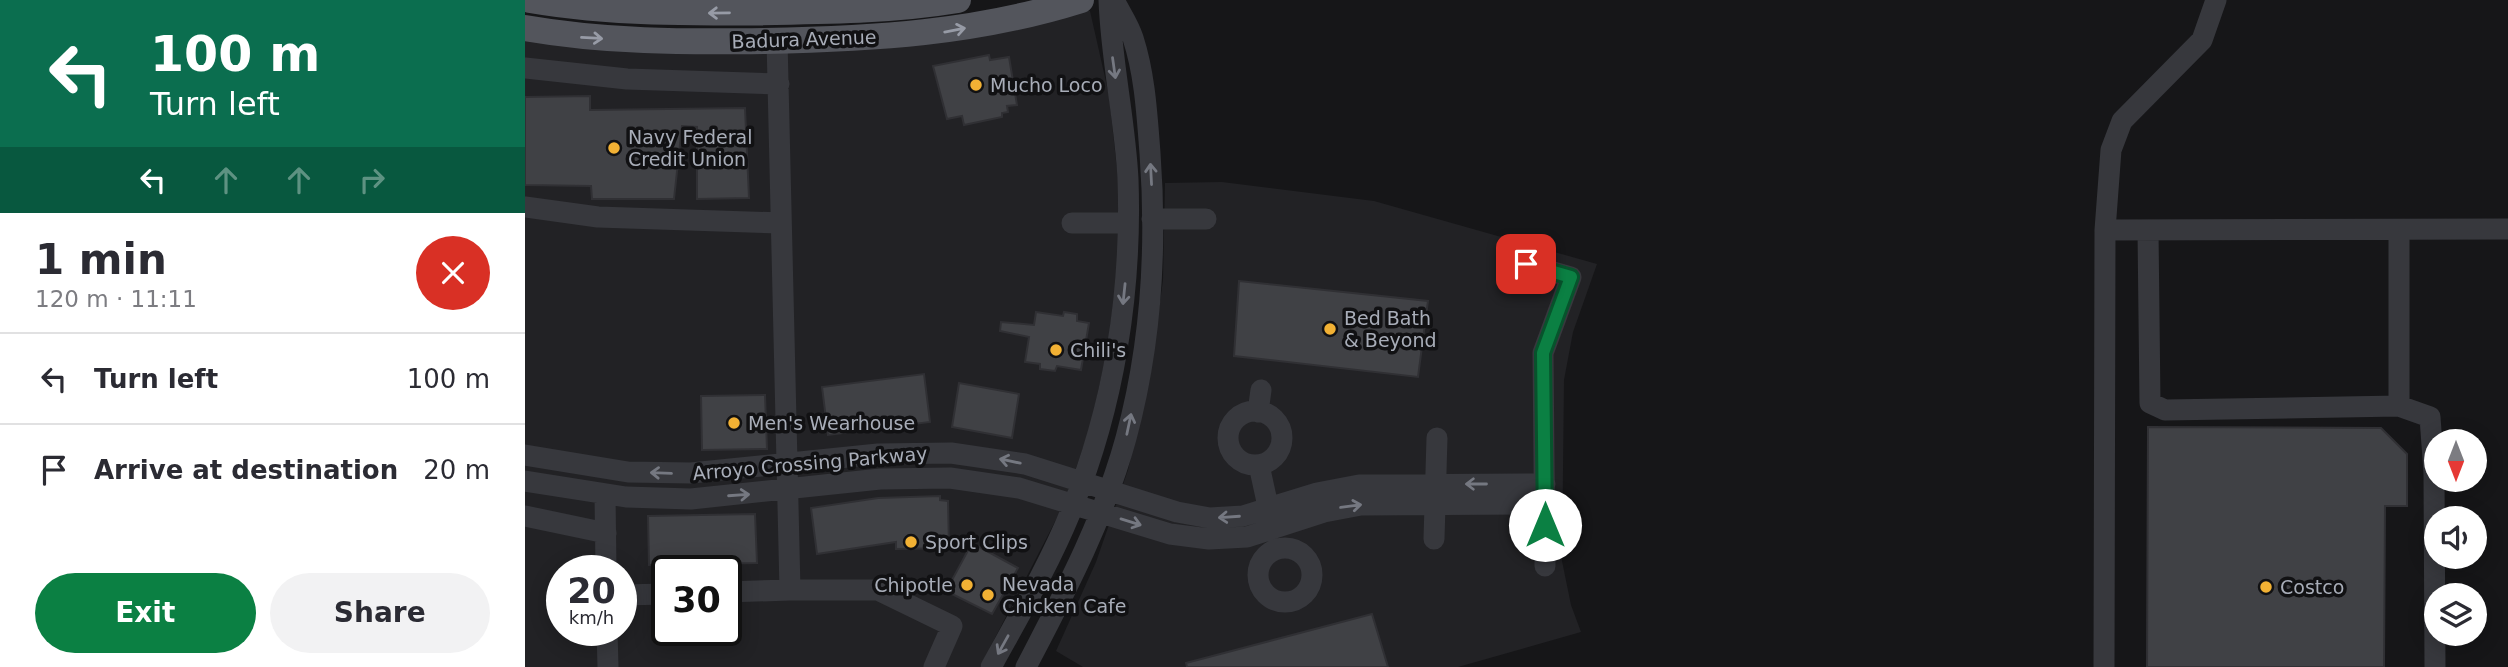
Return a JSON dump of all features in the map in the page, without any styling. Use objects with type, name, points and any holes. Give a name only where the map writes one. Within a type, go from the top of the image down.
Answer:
[{"type":"main road","name":"Badura Avenue","points":[[530,0],[583,9],[667,13],[885,8],[958,0]]},
{"type":"main road","name":"Badura Avenue","points":[[525,28],[579,37],[667,42],[937,33],[1080,0]]},
{"type":"street","points":[[1026,667],[1100,513],[1126,439],[1144,352],[1152,266],[1145,89],[1133,36],[1111,0]]},
{"type":"street","points":[[991,667],[1034,589],[1073,505],[1099,431],[1118,348],[1127,263],[1128,178],[1111,43],[1111,0]]},
{"type":"street","points":[[2104,667],[2105,230],[2111,150],[2122,121],[2202,40],[2216,0]]},
{"type":"street","points":[[777,40],[790,590]]},
{"type":"street","points":[[525,68],[627,79],[779,84]]},
{"type":"street","points":[[525,206],[598,217],[781,223]]},
{"type":"street","points":[[1152,219],[1206,219]]},
{"type":"street","points":[[1072,223],[1127,223]]},
{"type":"street","points":[[2105,230],[2508,229]]},
{"type":"street","points":[[2148,230],[2150,403],[2165,410],[2399,406],[2430,418],[2434,473],[2435,667]]},
{"type":"street","points":[[2399,231],[2399,406]]},
{"type":"street","points":[[1526,264],[1571,277],[1543,353],[1545,566]]},
{"type":"street","points":[[1258,412],[1261,390]]},
{"type":"street","points":[[1258,412],[1273,419],[1281,434],[1281,442],[1274,457],[1259,465],[1249,465],[1234,456],[1228,439],[1234,422],[1240,416],[1258,412]]},
{"type":"street","points":[[1434,539],[1437,438]]},
{"type":"street","name":"Arroyo Crossing Parkway","points":[[525,455],[628,472],[691,473],[879,454],[951,453],[1025,464],[1193,516],[1226,518],[1269,509],[1338,488],[1435,494],[1545,494]]},
{"type":"street","points":[[1259,465],[1276,540]]},
{"type":"street","name":"Arroyo Crossing Parkway","points":[[525,481],[605,494],[691,499],[880,479],[950,478],[1019,488],[1189,537],[1276,540],[1343,507],[1435,494]]},
{"type":"street","points":[[605,494],[606,555]]},
{"type":"street","points":[[525,516],[605,533]]},
{"type":"street","points":[[742,592],[879,590],[952,626],[935,667]]},
{"type":"street","points":[[607,646],[608,667]]},
{"type":"shaded area","points":[[1077,9],[1090,11],[1109,95],[1118,179],[1118,263],[1108,346],[1090,428],[1062,508],[980,667],[525,667],[525,39],[578,48]]},
{"type":"shaded area","points":[[1222,182],[1374,201],[1597,264],[1573,332],[1564,380],[1562,561],[1571,605],[1581,632],[1458,667],[1083,667],[1056,651],[1096,562],[1128,470],[1150,376],[1163,280],[1165,183]]},
{"type":"building","name":"Mucho Loco","points":[[989,55],[990,60],[1009,57],[1017,105],[1007,106],[1008,112],[1002,113],[1002,117],[964,125],[962,116],[947,119],[933,66]]},
{"type":"building","points":[[590,96],[590,110],[745,108],[749,198],[697,199],[697,127],[682,126],[674,199],[592,199],[591,186],[525,185],[525,97]]},
{"type":"building","name":"Bed Bath & Beyond","points":[[1239,281],[1428,301],[1418,377],[1234,356]]},
{"type":"building","name":"Chili's","points":[[1036,312],[1063,316],[1064,312],[1077,314],[1077,321],[1089,323],[1081,370],[1057,366],[1055,371],[1040,369],[1040,364],[1025,362],[1029,337],[1000,331],[1001,322],[1034,325]]},
{"type":"building","points":[[924,374],[930,422],[828,435],[822,387]]},
{"type":"building","points":[[959,383],[1019,394],[1012,438],[952,427]]},
{"type":"building","name":"Men's Wearhouse","points":[[765,395],[767,449],[702,450],[701,396]]},
{"type":"building","name":"Costco","points":[[2148,427],[2381,428],[2407,454],[2407,506],[2385,506],[2384,667],[2147,667]]},
{"type":"building","points":[[940,496],[940,500],[948,501],[949,548],[896,549],[896,542],[817,554],[811,508],[878,498]]},
{"type":"building","points":[[755,514],[757,563],[742,563],[742,555],[651,555],[649,565],[648,516]]},
{"type":"building","points":[[972,543],[1018,568],[992,614],[946,591]]},
{"type":"building","points":[[1372,614],[1388,667],[1187,667],[1186,663]]},
{"type":"place","name":"Mucho Loco","points":[[976,85]]},
{"type":"place","name":"Navy Federal Credit Union","points":[[614,148]]},
{"type":"place","name":"Bed Bath & Beyond","points":[[1330,329]]},
{"type":"place","name":"Chili's","points":[[1056,350]]},
{"type":"place","name":"Men's Wearhouse","points":[[734,423]]},
{"type":"place","name":"Sport Clips","points":[[911,542]]},
{"type":"place","name":"Chipotle","points":[[967,585]]},
{"type":"place","name":"Costco","points":[[2266,587]]},
{"type":"place","name":"Nevada Chicken Cafe","points":[[988,595]]},
{"type":"route","points":[[1526,264],[1571,277],[1543,353],[1545,525]]}]
